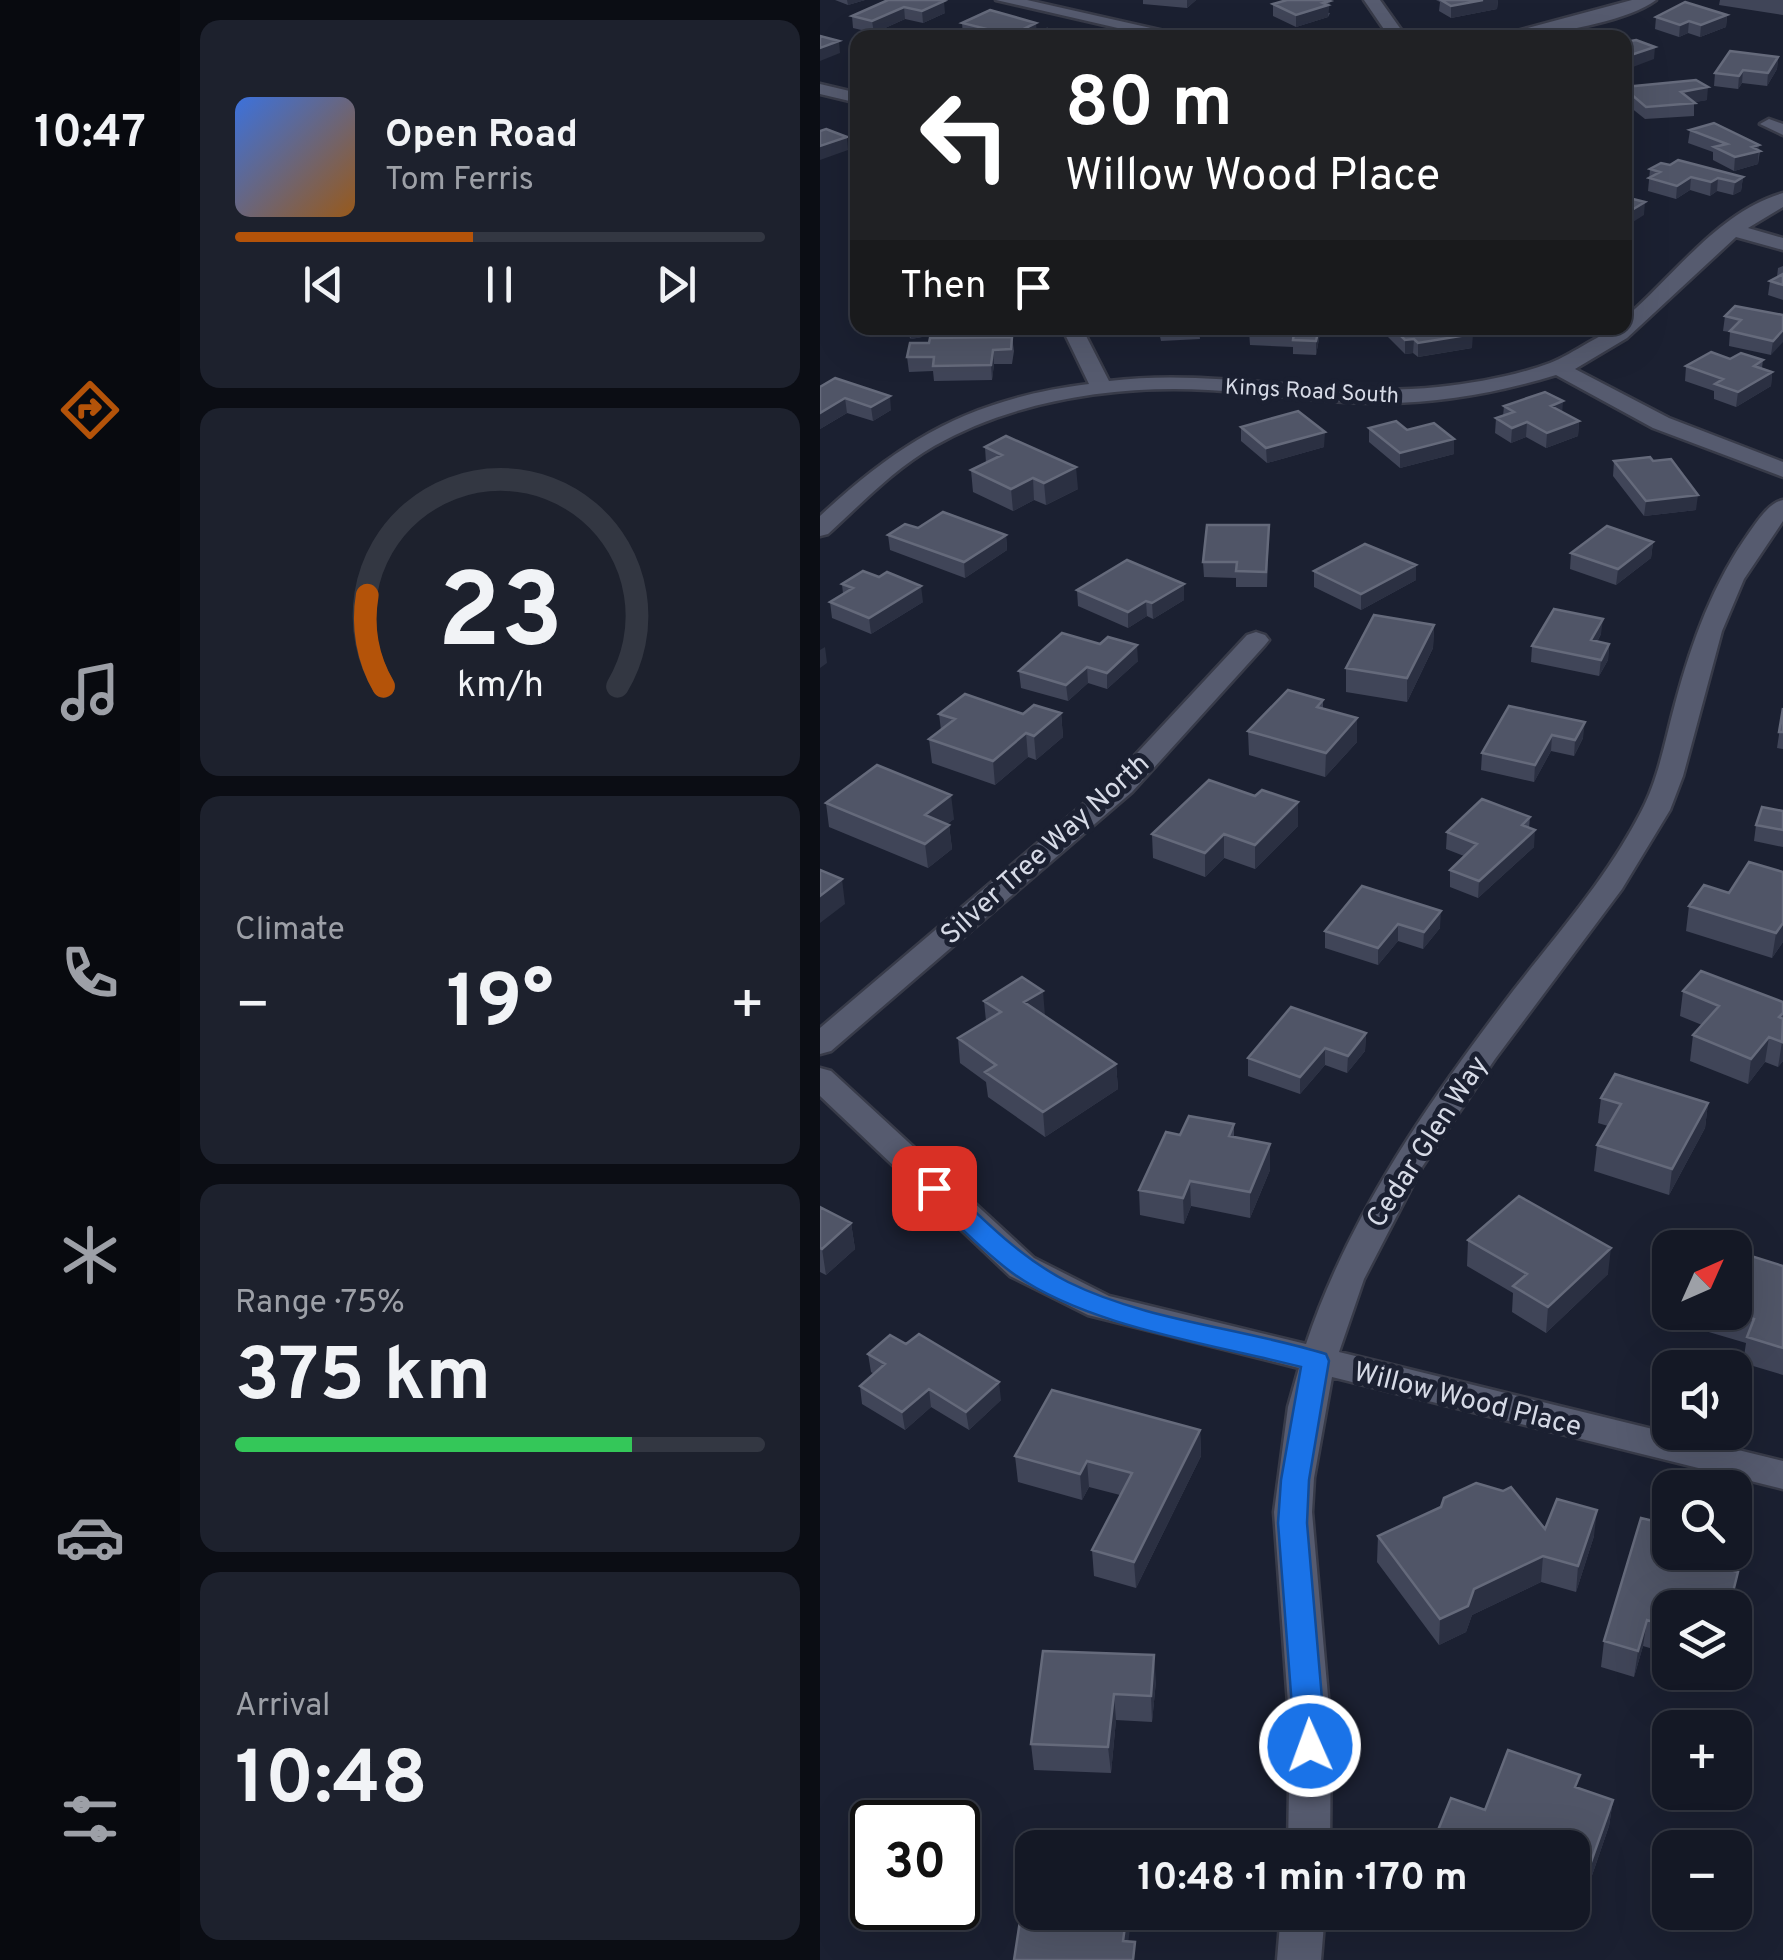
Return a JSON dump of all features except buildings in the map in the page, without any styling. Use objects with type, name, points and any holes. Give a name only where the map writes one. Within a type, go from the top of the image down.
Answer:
[{"type":"street","points":[[1004,0],[1148,30]]},
{"type":"street","points":[[1372,0],[1393,30]]},
{"type":"street","points":[[1537,30],[1648,0]]},
{"type":"street","points":[[820,79],[850,81]]},
{"type":"street","points":[[820,89],[850,96]]},
{"type":"street","name":"Kings Road South","points":[[1632,324],[1733,230],[1783,199]]},
{"type":"street","points":[[1733,230],[1783,244]]},
{"type":"street","points":[[1076,335],[1102,388]]},
{"type":"street","name":"Kings Road South","points":[[820,529],[894,462],[950,430],[1028,403],[1102,388],[1197,384],[1319,395],[1403,396],[1476,388],[1558,368],[1620,335]]},
{"type":"street","points":[[1558,368],[1661,423],[1783,470]]},
{"type":"street","name":"Cedar Glen Way","points":[[1309,1830],[1310,1707],[1293,1523],[1295,1480],[1316,1361],[1338,1294],[1376,1213],[1450,1096],[1624,868],[1671,773],[1714,613],[1750,548],[1783,508]]},
{"type":"street","name":"Silver Tree Way North","points":[[820,1044],[1122,786],[1256,640]]},
{"type":"street","name":"Willow Wood Place","points":[[820,1078],[1022,1267],[1100,1306],[1783,1475]]},
{"type":"street","points":[[1299,1960],[1302,1930]]},
{"type":"route","points":[[934,1188],[1022,1267],[1059,1288],[1100,1306],[1316,1361],[1304,1416],[1293,1523],[1310,1746]]}]
